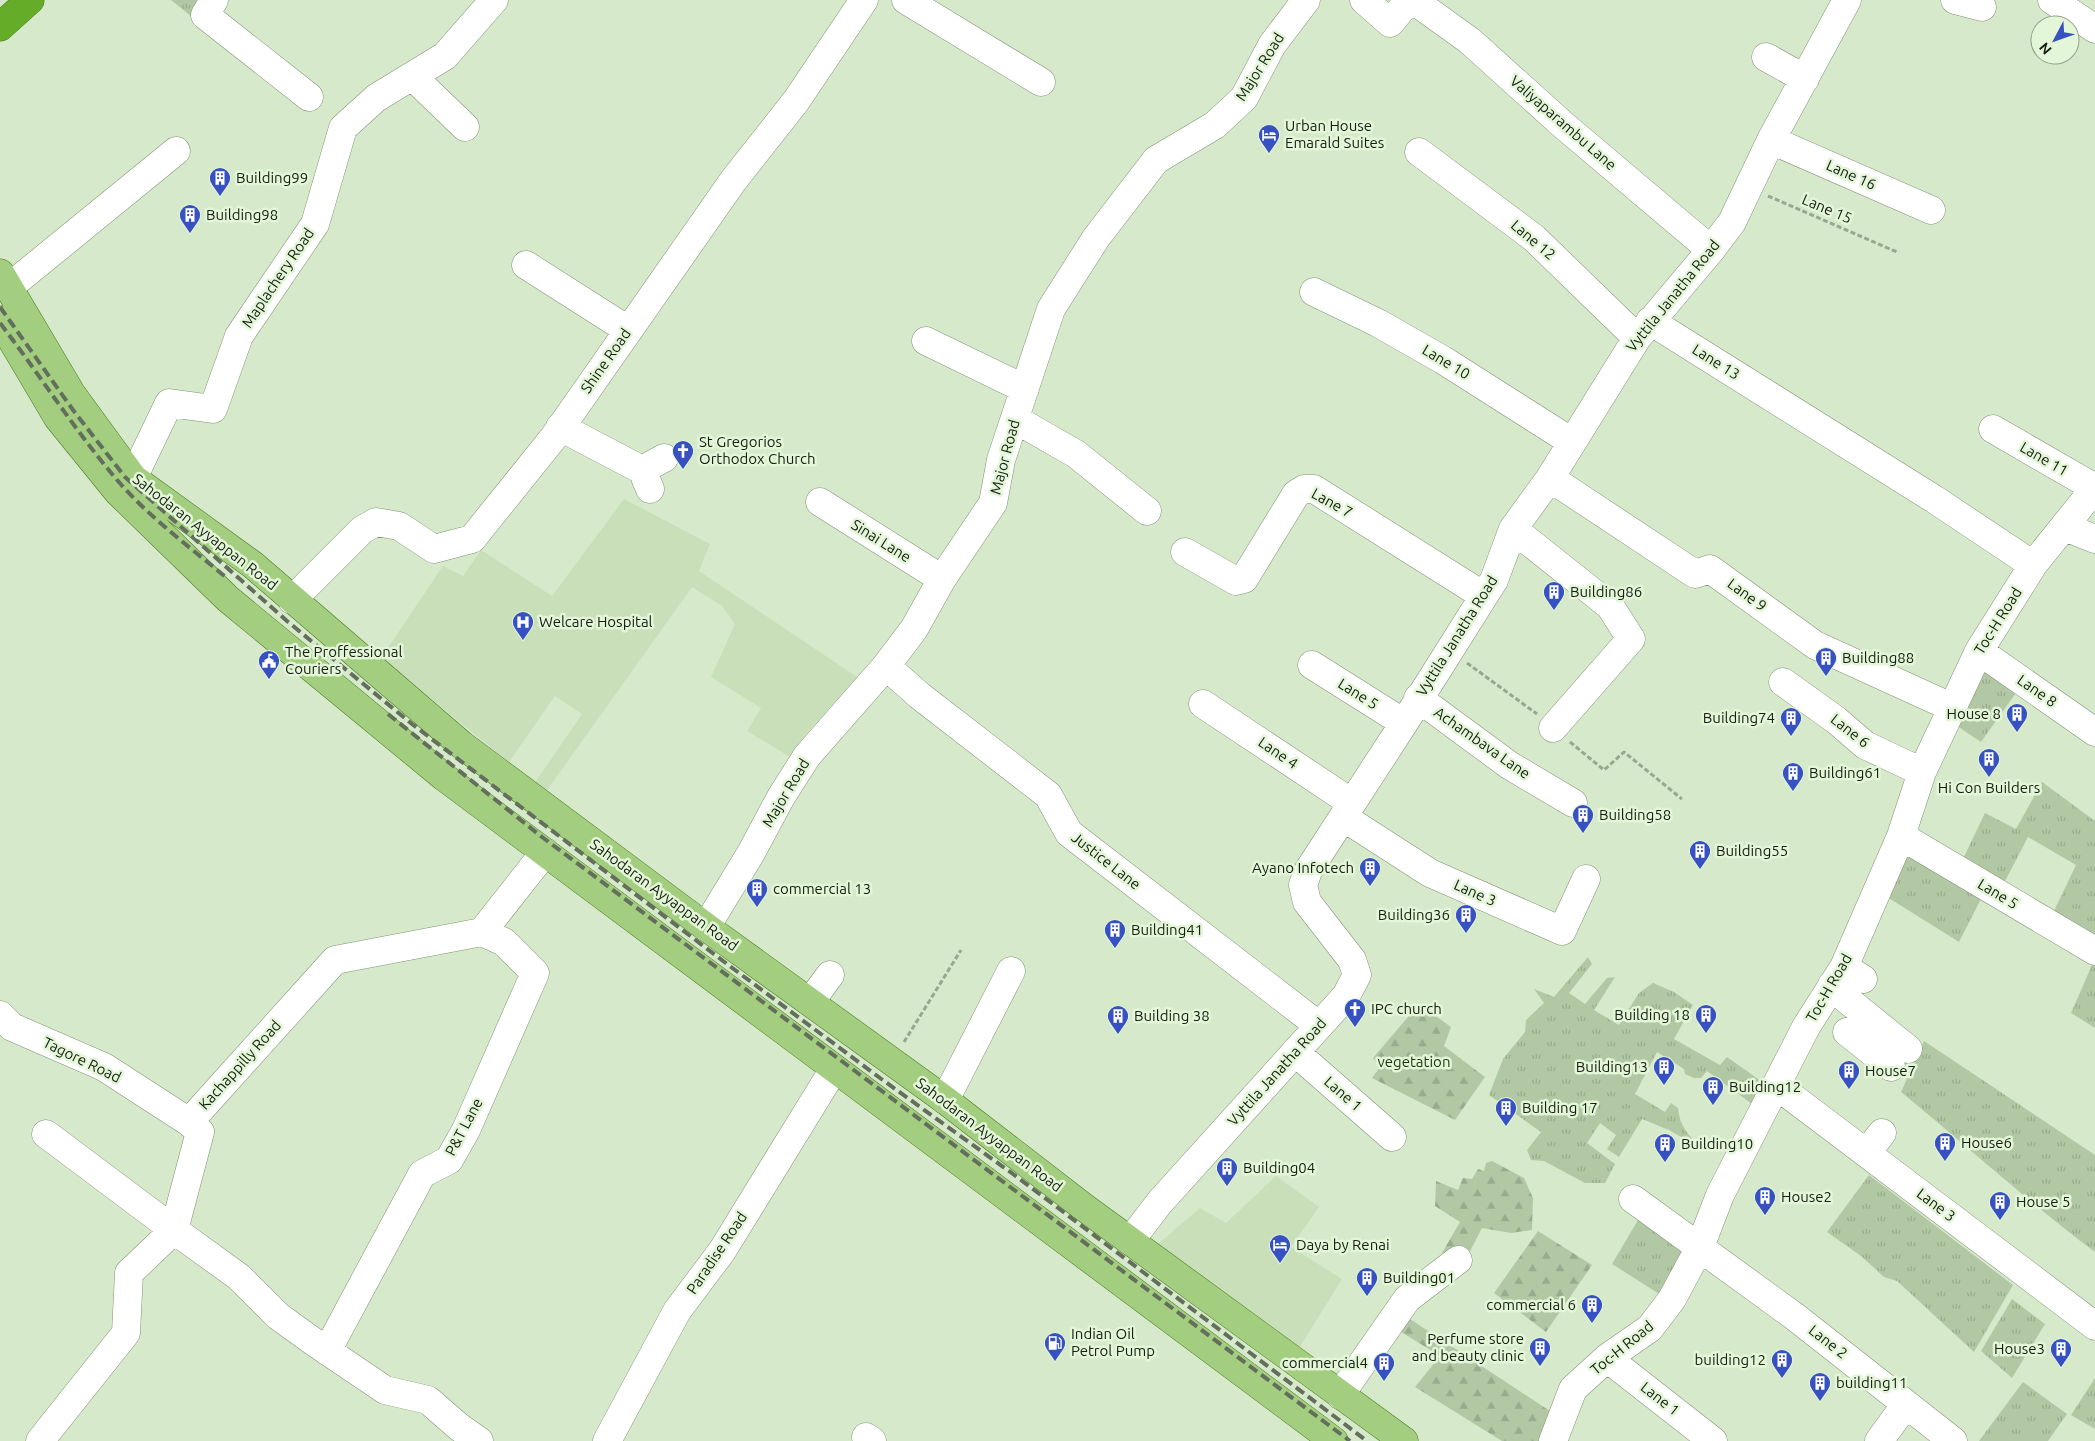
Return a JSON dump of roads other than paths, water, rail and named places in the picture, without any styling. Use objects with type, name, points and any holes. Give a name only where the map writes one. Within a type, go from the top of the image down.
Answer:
[{"type":"highway","points":[[0,47],[5,23],[30,0]]},
{"type":"main road","name":"Sahodaran Ayyappan Road","points":[[4,280],[71,393],[133,478],[253,565],[462,745],[706,928],[944,1100],[1130,1241],[1404,1441]]},
{"type":"main road","name":"Sahodaran Ayyappan Road","points":[[0,320],[58,418],[118,492],[228,599],[444,777],[1334,1441]]},
{"type":"main road","points":[[340,692],[365,663]]},
{"type":"street","points":[[214,0],[205,15],[309,97]]},
{"type":"street","name":"Maplachery Road","points":[[133,478],[169,403],[212,410],[239,336],[315,224],[344,128],[376,98],[445,56],[494,0]]},
{"type":"street","name":"Shine Road","points":[[292,600],[362,530],[376,522],[399,526],[434,549],[472,539],[560,427],[733,181],[796,101],[864,0]]},
{"type":"street","points":[[906,0],[1041,82]]},
{"type":"street","name":"Major Road","points":[[706,928],[751,853],[781,796],[807,756],[886,666],[914,629],[942,579],[993,503],[1001,460],[1051,308],[1096,238],[1156,160],[1215,125],[1244,98],[1272,45],[1306,0]]},
{"type":"street","name":"Valiyaparambu Lane","points":[[1364,0],[1390,24],[1411,0],[1470,41],[1562,124],[1712,250]]},
{"type":"street","points":[[1955,0],[1982,7]]},
{"type":"street","points":[[2052,0],[2095,29]]},
{"type":"street","name":"Vyttila Janatha Road","points":[[1130,1241],[1160,1202],[1346,996],[1357,975],[1352,960],[1307,902],[1303,885],[1308,871],[1494,580],[1513,529],[1550,478],[1644,329],[1712,250],[1732,222],[1747,187],[1805,79],[1840,3]]},
{"type":"street","points":[[1766,57],[1805,79]]},
{"type":"street","points":[[412,76],[465,128]]},
{"type":"street","name":"Lane 16","points":[[1771,140],[1931,210]]},
{"type":"street","points":[[4,280],[176,151]]},
{"type":"street","name":"Lane 12","points":[[1419,152],[1534,238],[1644,329]]},
{"type":"street","points":[[526,265],[628,330]]},
{"type":"street","name":"Lane 10","points":[[1314,292],[1378,323],[1443,360],[1572,442]]},
{"type":"street","name":"Lane 13","points":[[1644,329],[1781,403],[1934,499],[2033,565]]},
{"type":"street","points":[[926,342],[1025,389]]},
{"type":"street","points":[[1015,419],[1076,454],[1147,511]]},
{"type":"street","points":[[560,427],[652,472]]},
{"type":"street","name":"Lane 11","points":[[1993,429],[2095,488]]},
{"type":"street","name":"Lane 9","points":[[1550,478],[1695,574],[1710,569],[1815,644],[1951,708]]},
{"type":"street","name":"Lane 7","points":[[1185,552],[1236,581],[1244,579],[1296,494],[1304,488],[1314,489],[1484,596]]},
{"type":"street","name":"Toc-H Road","points":[[1553,1441],[1573,1389],[1607,1358],[1650,1328],[1672,1299],[1700,1246],[1720,1196],[1806,1027],[1846,977],[1901,836],[1922,772],[1978,651],[2033,565],[2095,488]]},
{"type":"street","name":"Sinai Lane","points":[[820,502],[942,579]]},
{"type":"street","points":[[2065,527],[2095,539]]},
{"type":"street","points":[[1513,529],[1610,606],[1631,639],[1553,728]]},
{"type":"street","name":"Lane 8","points":[[1978,651],[2095,732]]},
{"type":"street","name":"Lane 5","points":[[1312,665],[1404,723]]},
{"type":"street","name":"Justice Lane","points":[[886,666],[920,696],[1048,795],[1069,833],[1318,1025]]},
{"type":"street","name":"Lane 6","points":[[1783,682],[1836,720],[1865,745],[1922,772]]},
{"type":"street","name":"Achambava Lane","points":[[1418,698],[1509,765],[1573,803]]},
{"type":"street","name":"Lane 4","points":[[1204,704],[1348,810]]},
{"type":"street","name":"Lane 3","points":[[1348,810],[1430,874],[1562,931],[1586,878]]},
{"type":"street","name":"Lane 5","points":[[1901,836],[2095,951]]},
{"type":"street","points":[[482,932],[545,852]]},
{"type":"street","name":"Kachappilly Road","points":[[174,1230],[200,1132],[189,1122],[335,960],[482,932]]},
{"type":"street","name":"P&T Lane","points":[[327,1351],[422,1174],[448,1160],[466,1130],[535,973],[504,942],[482,932]]},
{"type":"street","points":[[944,1100],[1011,971]]},
{"type":"street","points":[[810,1002],[830,975]]},
{"type":"street","points":[[1846,977],[1840,994],[1878,1040],[1899,1058]]},
{"type":"street","name":"Tagore Road","points":[[0,1015],[12,1027],[104,1067],[189,1122]]},
{"type":"street","points":[[1847,1032],[1878,1040]]},
{"type":"street","name":"Lane 1","points":[[1295,1052],[1392,1137]]},
{"type":"street","name":"Paradise Road","points":[[607,1441],[677,1311],[722,1251],[834,1069]]},
{"type":"street","name":"Lane 3","points":[[1776,1085],[1874,1143],[2095,1326]]},
{"type":"street","points":[[46,1134],[239,1277],[278,1316],[327,1351],[385,1390],[428,1400],[459,1428],[479,1441]]},
{"type":"street","name":"Lane 2","points":[[1633,1199],[1794,1316],[1953,1441]]},
{"type":"street","points":[[40,1441],[126,1333],[128,1273],[174,1230]]},
{"type":"street","points":[[1340,1394],[1407,1299],[1458,1260]]},
{"type":"street","name":"Lane 1","points":[[1607,1358],[1712,1441]]},
{"type":"street","points":[[1879,1441],[1906,1404]]},
{"type":"railway","points":[[0,307],[73,410],[125,477],[287,621],[412,724],[731,967],[1013,1174],[1367,1441]]},
{"type":"railway","points":[[0,323],[87,443],[130,495],[228,579]]},
{"type":"railway","points":[[388,714],[542,837],[1350,1441]]},
{"type":"place","name":"Urban House Emarald Suites","points":[[1269,154]]},
{"type":"place","name":"Building99","points":[[220,197]]},
{"type":"place","name":"Building98","points":[[190,234]]},
{"type":"place","name":"St Gregorios Orthodox Church","points":[[683,470]]},
{"type":"place","name":"Building86","points":[[1554,611]]},
{"type":"place","name":"Welcare Hospital","points":[[523,641]]},
{"type":"place","name":"Building88","points":[[1826,677]]},
{"type":"place","name":"The Proffessional Couriers","points":[[269,680]]},
{"type":"place","name":"House 8","points":[[2017,733]]},
{"type":"place","name":"Building74","points":[[1791,737]]},
{"type":"place","name":"Hi Con Builders","points":[[1989,778]]},
{"type":"place","name":"Building61","points":[[1793,792]]},
{"type":"place","name":"Building58","points":[[1583,834]]},
{"type":"place","name":"Building55","points":[[1700,870]]},
{"type":"place","name":"Ayano Infotech","points":[[1370,887]]},
{"type":"place","name":"commercial 13","points":[[757,908]]},
{"type":"place","name":"Building36","points":[[1466,934]]},
{"type":"place","name":"Building41","points":[[1115,949]]},
{"type":"place","name":"IPC church","points":[[1355,1028]]},
{"type":"place","name":"Building 18","points":[[1706,1034]]},
{"type":"place","name":"Building 38","points":[[1118,1035]]},
{"type":"place","name":"Building13","points":[[1664,1086]]},
{"type":"place","name":"House7","points":[[1849,1090]]},
{"type":"place","name":"Building12","points":[[1713,1106]]},
{"type":"place","name":"Building 17","points":[[1506,1127]]},
{"type":"place","name":"House6","points":[[1945,1162]]},
{"type":"place","name":"Building10","points":[[1665,1163]]},
{"type":"place","name":"Building04","points":[[1227,1187]]},
{"type":"place","name":"House2","points":[[1765,1216]]},
{"type":"place","name":"House 5","points":[[2000,1221]]},
{"type":"place","name":"Daya by Renai","points":[[1280,1264]]},
{"type":"place","name":"Building01","points":[[1367,1297]]},
{"type":"place","name":"commercial 6","points":[[1592,1324]]},
{"type":"place","name":"Indian Oil Petrol Pump","points":[[1055,1362]]},
{"type":"place","name":"Perfume store and beauty clinic","points":[[1540,1367]]},
{"type":"place","name":"House3","points":[[2061,1368]]},
{"type":"place","name":"building12","points":[[1782,1379]]},
{"type":"place","name":"commercial4","points":[[1384,1382]]},
{"type":"place","name":"building11","points":[[1820,1402]]},
{"type":"park label","name":"vegetation","points":[[1414,1062]]}]
